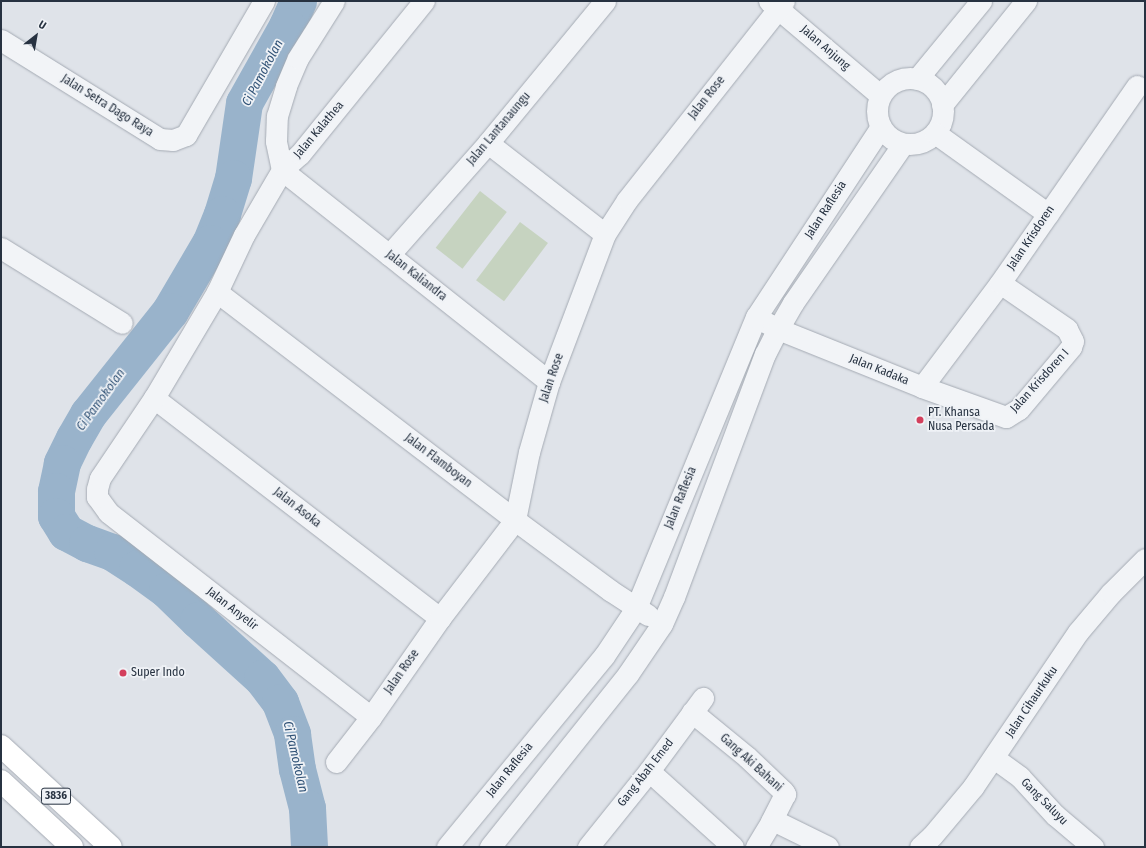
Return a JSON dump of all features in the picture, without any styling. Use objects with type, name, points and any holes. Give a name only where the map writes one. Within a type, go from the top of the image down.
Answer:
[{"type":"main road","name":"3836","points":[[1,746],[111,847]]},
{"type":"main road","name":"3836","points":[[1,781],[72,847]]},
{"type":"street","name":"Jalan Kalathea","points":[[334,1],[298,58],[286,86],[277,116],[276,141],[282,170],[300,154],[424,1]]},
{"type":"street","name":"Jalan Lantanaungu","points":[[389,255],[488,143],[605,1]]},
{"type":"street","points":[[917,79],[981,1]]},
{"type":"street","points":[[942,105],[1026,1]]},
{"type":"street","name":"Jalan Setra Dago Raya","points":[[1,40],[160,139],[173,140],[186,135],[259,3]]},
{"type":"street","name":"Jalan Anjung","points":[[777,3],[880,95]]},
{"type":"street","name":"Jalan Rose","points":[[336,762],[371,717],[440,618],[515,520],[529,452],[549,382],[605,234],[627,200],[777,3]]},
{"type":"street","points":[[902,79],[917,79],[929,84],[938,93],[942,105],[942,119],[935,132],[921,142],[903,144],[894,141],[881,127],[877,117],[877,106],[880,95],[889,84],[902,79]]},
{"type":"street","name":"Jalan Krisdoren","points":[[922,387],[1000,283],[1137,86]]},
{"type":"street","name":"Jalan Raflesia","points":[[447,847],[604,656],[636,608],[756,317],[881,127]]},
{"type":"street","points":[[935,132],[1048,214]]},
{"type":"street","points":[[488,143],[605,234]]},
{"type":"street","name":"Jalan Raflesia","points":[[490,847],[628,674],[662,624],[677,589],[765,354],[793,303],[903,144]]},
{"type":"street","name":"Jalan Kaliandra","points":[[282,170],[549,382]]},
{"type":"street","points":[[154,398],[217,292],[244,235],[282,170]]},
{"type":"street","points":[[1,248],[122,323]]},
{"type":"street","name":"Jalan Krisdoren I","points":[[1000,283],[1067,329],[1073,341],[1071,347],[1019,409],[1006,417]]},
{"type":"street","name":"Jalan Flamboyan","points":[[217,292],[515,520],[636,608],[662,624]]},
{"type":"street","name":"Jalan Kadaka","points":[[756,317],[778,329],[922,387],[1006,417]]},
{"type":"street","name":"Jalan Anyelir","points":[[154,398],[100,478],[96,497],[108,512],[371,717]]},
{"type":"street","name":"Jalan Asoka","points":[[154,398],[440,618]]},
{"type":"street","name":"Jalan Cihaurkuku","points":[[932,843],[974,787],[1078,632],[1111,593],[1145,559]]},
{"type":"street","name":"Gang Abah Emed","points":[[592,846],[697,705]]},
{"type":"street","name":"Gang Aki Bahani","points":[[697,705],[785,794],[771,822]]},
{"type":"street","name":"Gang Saluyu","points":[[994,758],[1020,777],[1055,815],[1093,847]]},
{"type":"street","points":[[649,771],[733,847]]},
{"type":"street","points":[[756,847],[771,822],[775,821],[828,847]]},
{"type":"green space","points":[[480,191],[507,212],[462,269],[436,248]]},
{"type":"green space","points":[[520,222],[548,243],[504,301],[476,280]]},
{"type":"waterway","name":"Ci Pamokolan","points":[[298,1],[287,26],[244,103],[233,178],[222,214],[210,243],[170,311],[88,414],[74,438],[62,463],[56,491],[56,516],[66,532],[87,543],[112,552],[167,590],[262,678],[280,702],[292,734],[297,769],[307,808],[309,847]]},
{"type":"place","name":"PT. Khansa Nusa Persada","points":[[920,420]]},
{"type":"place","name":"Super Indo","points":[[123,673]]}]
